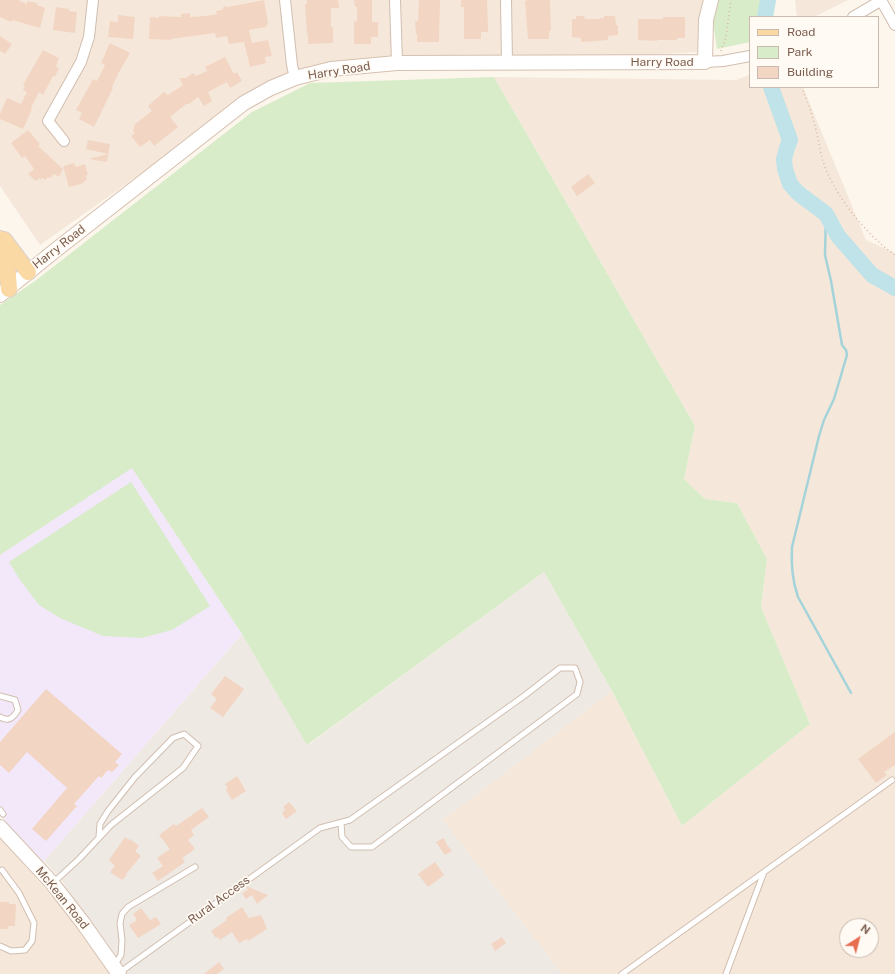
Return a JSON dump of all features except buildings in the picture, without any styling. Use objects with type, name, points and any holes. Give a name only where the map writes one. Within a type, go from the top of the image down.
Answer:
[{"type":"main road","points":[[0,234],[28,272]]},
{"type":"main road","points":[[0,239],[7,264],[4,292]]},
{"type":"street","points":[[64,141],[48,121],[81,62],[89,37],[93,0]]},
{"type":"street","points":[[285,0],[292,65],[295,78]]},
{"type":"street","points":[[396,0],[397,63]]},
{"type":"street","points":[[506,0],[507,62]]},
{"type":"street","points":[[705,62],[706,20],[710,0]]},
{"type":"street","points":[[855,16],[881,0],[895,25]]},
{"type":"street","name":"Harry Road","points":[[4,292],[244,103],[271,88],[295,78],[331,69],[397,63],[705,62],[723,61],[749,56]]},
{"type":"street","name":"McKean Road","points":[[1,817],[83,923],[117,971]]},
{"type":"lane","points":[[560,668],[575,668],[580,682],[577,694],[372,847],[351,847],[342,837],[341,823],[350,820],[524,696],[560,668]]},
{"type":"lane","points":[[0,696],[15,700],[18,710],[10,719],[5,720],[0,717]]},
{"type":"lane","points":[[52,883],[79,859],[111,825],[183,768],[198,746],[184,734],[173,738],[135,777],[108,811],[100,824],[99,837]]},
{"type":"lane","points":[[622,974],[892,780]]},
{"type":"lane","name":"Rural Access","points":[[117,971],[320,828],[341,823]]},
{"type":"lane","points":[[117,971],[121,955],[122,940],[120,923],[122,914],[128,907],[195,867]]},
{"type":"lane","points":[[0,946],[11,951],[25,950],[32,942],[34,923],[19,893],[2,870]]},
{"type":"lane","points":[[726,974],[764,872]]},
{"type":"path","points":[[723,61],[721,50],[726,37],[731,0]]},
{"type":"path","points":[[801,88],[813,118],[822,159],[838,192],[872,236],[882,246],[895,255]]},
{"type":"shaded area","points":[[0,0],[706,0],[699,52],[279,76],[40,245],[0,186]]},
{"type":"shaded area","points":[[795,0],[848,0],[816,16],[797,16]]},
{"type":"shaded area","points":[[749,75],[749,88],[803,88],[866,240],[895,253],[895,974],[562,974],[443,820],[612,691],[682,826],[810,724],[761,607],[767,559],[737,503],[705,499],[684,479],[695,426],[494,77],[736,80]]},
{"type":"shaded area","points":[[132,467],[242,634],[44,861],[39,860],[0,815],[0,555]]},
{"type":"shaded area","points":[[544,572],[612,691],[443,820],[562,974],[120,974],[109,960],[63,882],[44,861],[242,634],[308,745]]},
{"type":"shaded area","points":[[0,838],[109,960],[120,974],[0,974]]},
{"type":"green space","points":[[711,0],[765,0],[766,16],[749,16],[749,42],[717,49],[710,3]]},
{"type":"green space","points":[[494,77],[695,426],[684,479],[705,499],[737,503],[767,559],[761,607],[810,724],[682,826],[612,691],[544,572],[307,745],[242,634],[132,468],[0,555],[0,305],[35,281],[252,112],[310,83]]},
{"type":"green space","points":[[131,482],[210,606],[172,630],[142,638],[103,636],[60,618],[39,605],[20,580],[9,562]]},
{"type":"waterway","points":[[765,16],[768,0]]},
{"type":"waterway","points":[[771,88],[790,140],[784,159],[785,169],[790,184],[798,193],[826,214],[838,236],[872,275],[895,288]]},
{"type":"waterway","points":[[826,214],[825,255],[842,345],[846,350],[847,355],[834,399],[824,420],[819,436],[792,547],[792,566],[794,584],[798,597],[851,693]]}]
